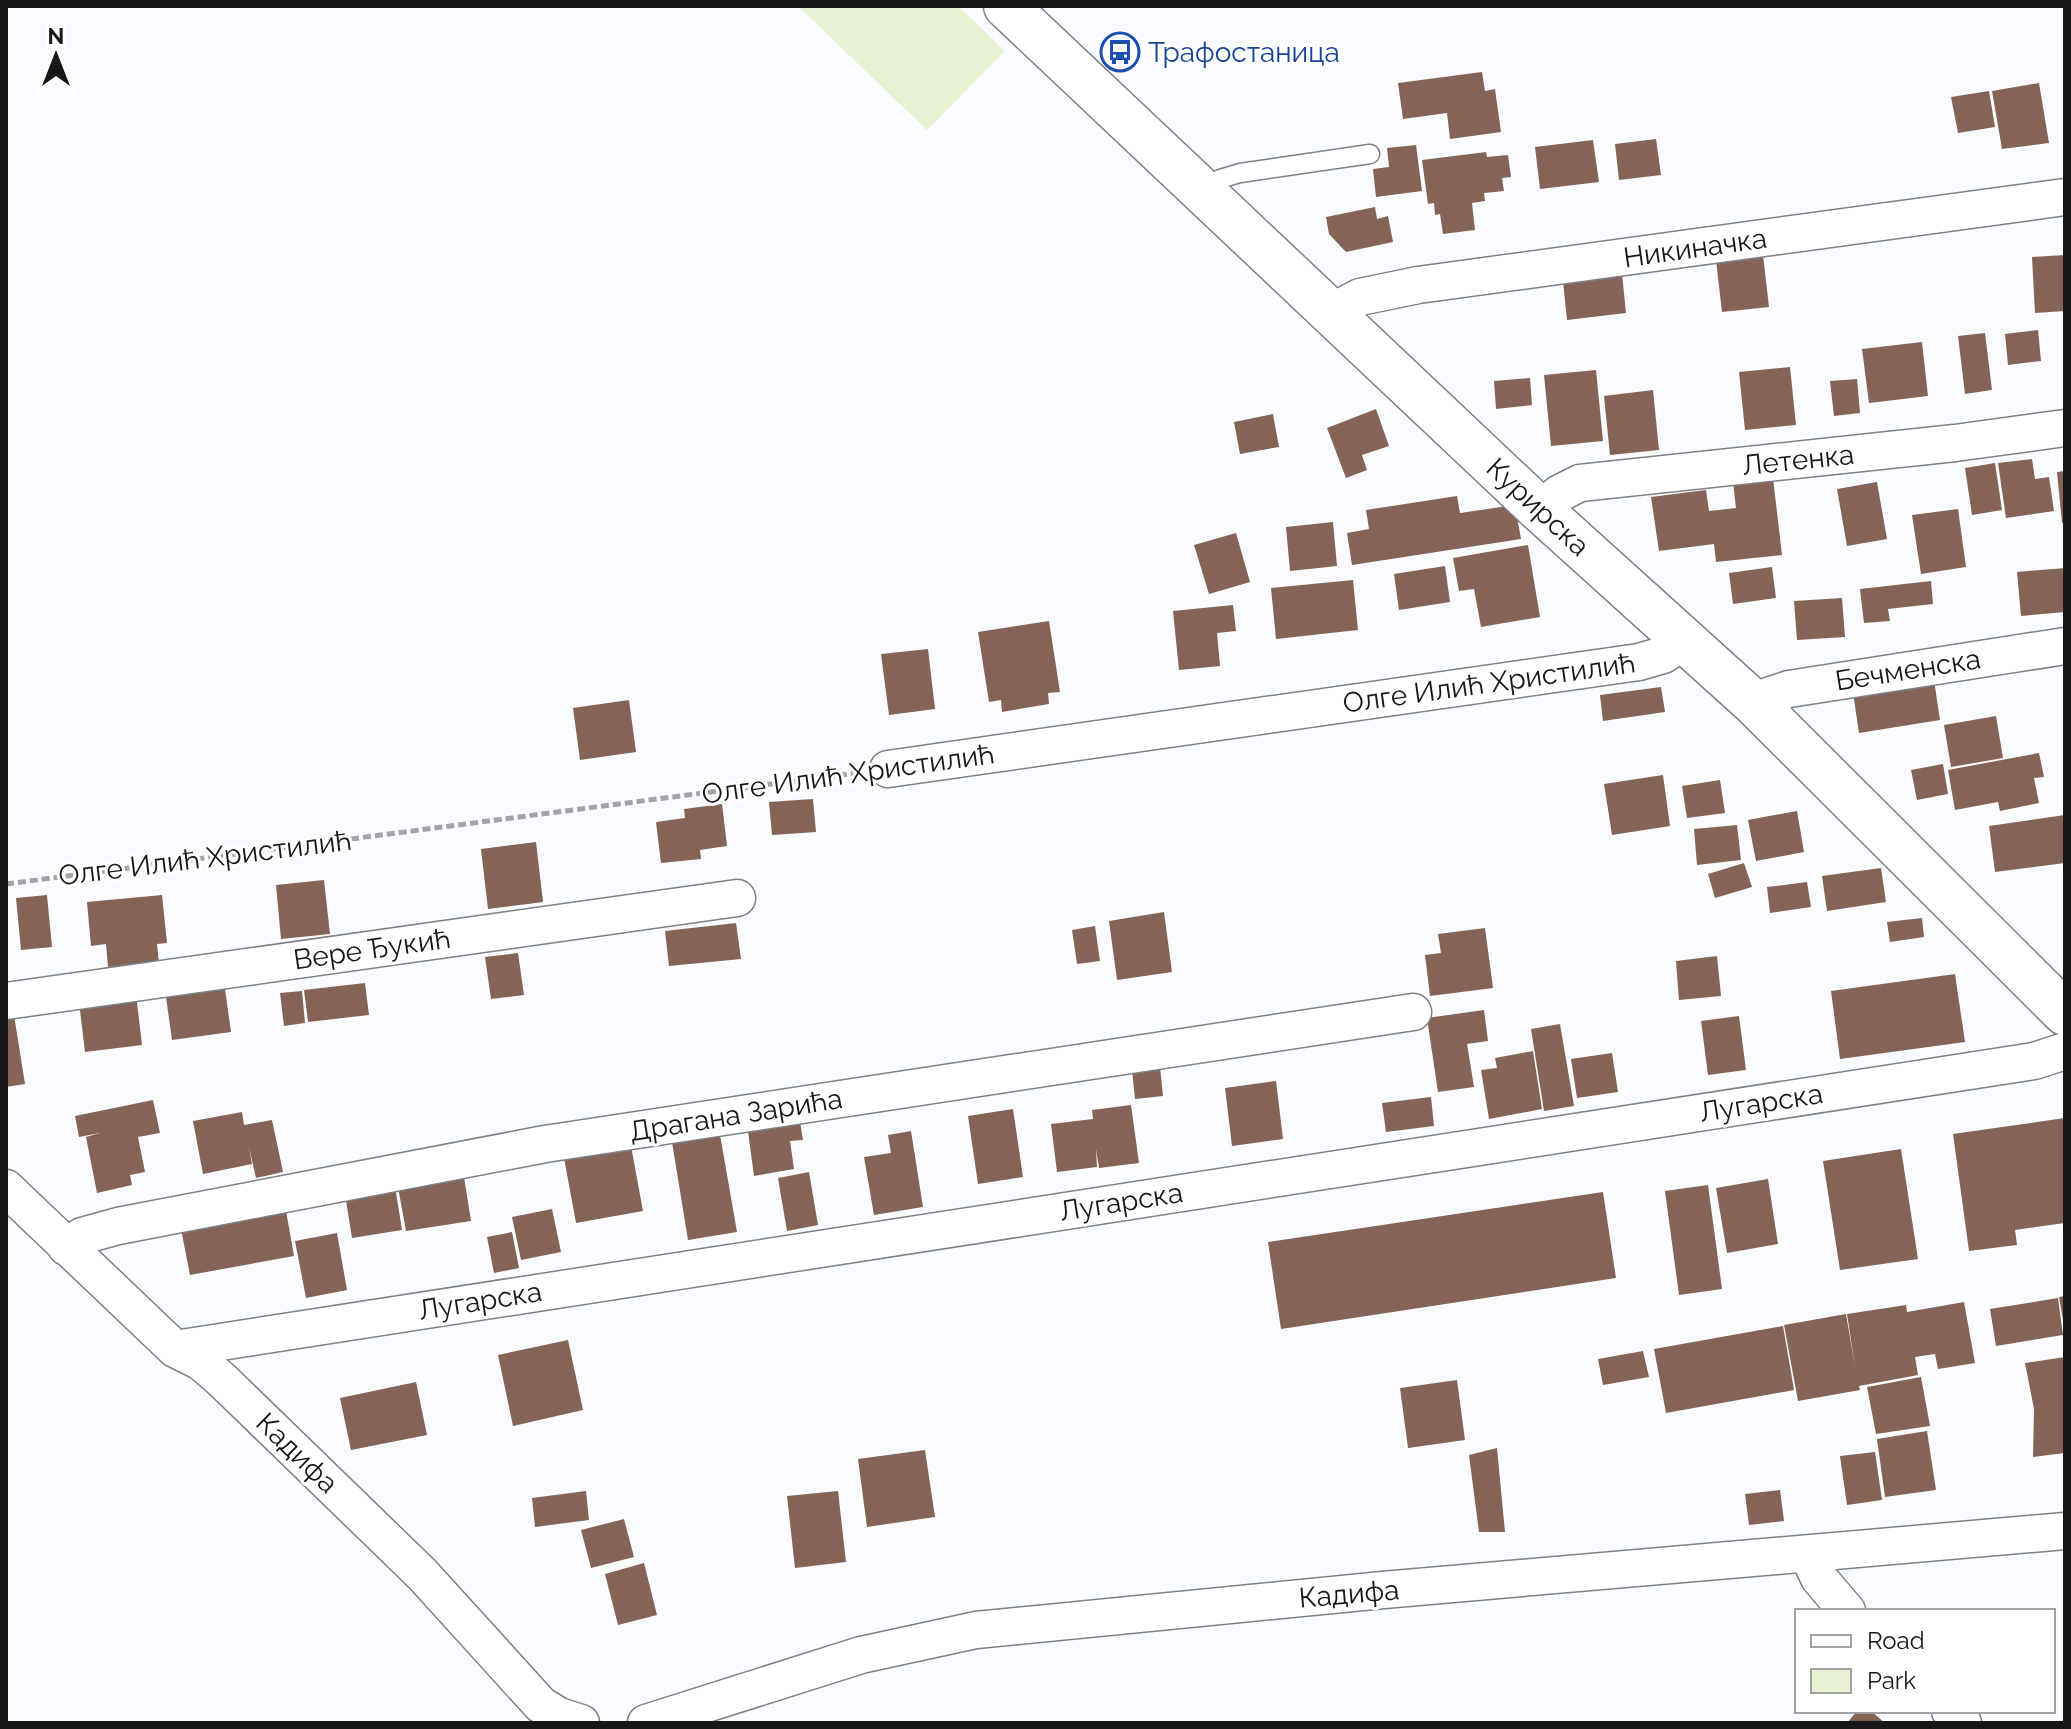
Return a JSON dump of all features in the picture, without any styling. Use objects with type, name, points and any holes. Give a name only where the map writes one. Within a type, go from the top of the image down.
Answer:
[{"type":"street","name":"Курирска","points":[[1006,6],[1539,509],[1755,704],[2065,1013]]},
{"type":"street","name":"Никиначка","points":[[1330,313],[1360,297],[1418,285],[2065,197]]},
{"type":"street","name":"Летенка","points":[[1539,509],[1580,483],[1955,443],[2065,428]]},
{"type":"street","name":"Олге Илић Христилић","points":[[888,769],[1639,662],[1663,655],[1684,641]]},
{"type":"street","name":"Бечменска","points":[[1755,704],[1789,689],[2065,646]]},
{"type":"street","name":"Вере Ђукић","points":[[6,1001],[737,898]]},
{"type":"street","name":"Драгана Зарића","points":[[66,1247],[82,1236],[118,1226],[545,1144],[1413,1012]]},
{"type":"street","name":"Лугарска","points":[[175,1349],[2018,1064],[2065,1051]]},
{"type":"street","name":"Кадифа","points":[[6,1188],[175,1349],[201,1362],[222,1380],[411,1563],[541,1705],[559,1716],[581,1723]]},
{"type":"street","name":"Кадифа","points":[[646,1723],[861,1655],[976,1630],[1383,1590],[2065,1531]]},
{"type":"street","points":[[1808,1555],[1819,1578],[1845,1609]]},
{"type":"lane","points":[[1202,192],[1220,179],[1240,173],[1370,154]]},
{"type":"path","name":"Олге Илић Христилић","points":[[6,884],[888,769]]},
{"type":"green space","points":[[798,6],[958,6],[1005,51],[927,130]]},
{"type":"building","points":[[1482,72],[1485,91],[1495,89],[1501,132],[1450,139],[1447,113],[1403,119],[1398,83]]},
{"type":"building","points":[[2039,83],[2049,143],[2002,149],[1992,91]]},
{"type":"building","points":[[1989,91],[1995,127],[1958,133],[1951,97]]},
{"type":"building","points":[[1656,139],[1661,175],[1619,180],[1615,144]]},
{"type":"building","points":[[1593,140],[1599,182],[1540,189],[1535,147]]},
{"type":"building","points":[[1416,145],[1422,191],[1376,197],[1373,169],[1389,167],[1387,148]]},
{"type":"building","points":[[1486,152],[1487,157],[1508,155],[1511,177],[1502,178],[1504,191],[1484,193],[1485,201],[1472,203],[1475,230],[1443,234],[1440,214],[1435,215],[1434,203],[1428,204],[1422,160]]},
{"type":"building","points":[[1375,207],[1377,219],[1388,216],[1393,242],[1346,252],[1329,234],[1326,217]]},
{"type":"building","points":[[1763,255],[1769,307],[1722,312],[1716,260]]},
{"type":"building","points":[[2065,255],[2065,311],[2035,313],[2032,257]]},
{"type":"building","points":[[1622,274],[1626,313],[1567,320],[1563,281]]},
{"type":"building","points":[[2038,330],[2041,361],[2008,365],[2005,334]]},
{"type":"building","points":[[1985,333],[1992,390],[1965,394],[1958,336]]},
{"type":"building","points":[[1922,342],[1928,396],[1869,403],[1862,349]]},
{"type":"building","points":[[1790,367],[1796,425],[1745,430],[1739,372]]},
{"type":"building","points":[[1596,370],[1603,441],[1551,446],[1544,375]]},
{"type":"building","points":[[1530,378],[1532,405],[1496,409],[1494,381]]},
{"type":"building","points":[[1857,379],[1860,413],[1834,416],[1830,381]]},
{"type":"building","points":[[1653,390],[1659,450],[1610,455],[1604,396]]},
{"type":"building","points":[[1376,409],[1389,446],[1362,455],[1367,470],[1346,478],[1327,428]]},
{"type":"building","points":[[1273,414],[1279,447],[1240,454],[1234,422]]},
{"type":"building","points":[[2032,459],[2035,479],[2049,477],[2054,511],[2006,518],[1998,463]]},
{"type":"building","points":[[1995,463],[2002,510],[1972,515],[1965,468]]},
{"type":"building","points":[[2065,471],[2065,523],[2062,523],[2057,472]]},
{"type":"building","points":[[1773,478],[1782,555],[1716,562],[1714,544],[1659,551],[1651,497],[1706,490],[1709,511],[1736,508],[1733,482]]},
{"type":"building","points":[[1877,482],[1887,539],[1847,546],[1837,489]]},
{"type":"building","points":[[1457,496],[1460,513],[1515,505],[1521,539],[1352,565],[1347,533],[1369,529],[1366,510]]},
{"type":"building","points":[[1958,509],[1966,567],[1921,574],[1912,515]]},
{"type":"building","points":[[1333,522],[1337,566],[1290,571],[1286,527]]},
{"type":"building","points":[[1236,533],[1250,582],[1209,594],[1194,545]]},
{"type":"building","points":[[1528,545],[1540,617],[1481,627],[1474,589],[1459,591],[1453,558]]},
{"type":"building","points":[[1445,566],[1450,602],[1399,610],[1394,574]]},
{"type":"building","points":[[1772,567],[1776,598],[1733,604],[1729,573]]},
{"type":"building","points":[[2065,568],[2065,612],[2021,616],[2017,572]]},
{"type":"building","points":[[1353,580],[1358,630],[1276,639],[1271,588]]},
{"type":"building","points":[[1931,581],[1933,604],[1888,609],[1890,621],[1864,623],[1860,589]]},
{"type":"building","points":[[1842,598],[1845,637],[1797,640],[1794,601]]},
{"type":"building","points":[[1233,605],[1236,631],[1217,633],[1220,666],[1179,670],[1173,611]]},
{"type":"building","points":[[1049,621],[1060,692],[1048,693],[1049,704],[1002,712],[1001,700],[989,702],[978,632]]},
{"type":"building","points":[[928,649],[935,709],[889,715],[881,654]]},
{"type":"building","points":[[1934,680],[1940,720],[1859,733],[1853,693]]},
{"type":"building","points":[[1661,687],[1665,712],[1603,721],[1600,695]]},
{"type":"building","points":[[629,700],[636,752],[580,760],[573,708]]},
{"type":"building","points":[[1996,716],[2003,758],[1951,767],[1944,725]]},
{"type":"building","points":[[2039,753],[2044,777],[2034,778],[2039,803],[2000,811],[1998,802],[1955,810],[1948,770]]},
{"type":"building","points":[[1943,764],[1948,794],[1917,800],[1911,770]]},
{"type":"building","points":[[1663,775],[1670,826],[1612,835],[1604,784]]},
{"type":"building","points":[[1720,780],[1725,813],[1687,818],[1682,786]]},
{"type":"building","points":[[813,799],[816,832],[772,835],[769,802]]},
{"type":"building","points":[[722,804],[727,846],[700,850],[701,859],[661,863],[656,822],[685,818],[684,809]]},
{"type":"building","points":[[1797,811],[1804,852],[1756,861],[1748,820]]},
{"type":"building","points":[[2065,815],[2065,863],[1995,872],[1989,826]]},
{"type":"building","points":[[1737,825],[1741,860],[1697,865],[1694,829]]},
{"type":"building","points":[[536,842],[543,902],[488,909],[481,849]]},
{"type":"building","points":[[1744,863],[1752,887],[1715,898],[1708,874]]},
{"type":"building","points":[[1881,868],[1886,902],[1827,911],[1822,876]]},
{"type":"building","points":[[324,880],[330,934],[281,939],[276,885]]},
{"type":"building","points":[[1807,882],[1811,907],[1770,913],[1767,887]]},
{"type":"building","points":[[47,895],[52,947],[21,950],[16,898]]},
{"type":"building","points":[[162,895],[167,943],[157,944],[159,963],[108,967],[106,944],[91,946],[87,902]]},
{"type":"building","points":[[1164,912],[1172,972],[1117,980],[1109,921]]},
{"type":"building","points":[[1922,918],[1924,937],[1890,942],[1887,922]]},
{"type":"building","points":[[736,923],[741,959],[669,966],[665,931]]},
{"type":"building","points":[[1095,926],[1100,961],[1077,964],[1072,930]]},
{"type":"building","points":[[1485,928],[1493,988],[1430,996],[1425,955],[1441,953],[1438,934]]},
{"type":"building","points":[[518,953],[524,995],[491,999],[485,957]]},
{"type":"building","points":[[1717,956],[1721,996],[1679,1000],[1676,961]]},
{"type":"building","points":[[1955,974],[1965,1042],[1840,1059],[1831,991]]},
{"type":"building","points":[[224,982],[231,1032],[172,1040],[165,990]]},
{"type":"building","points":[[365,983],[369,1015],[308,1022],[304,990]]},
{"type":"building","points":[[302,991],[305,1023],[284,1026],[280,993]]},
{"type":"building","points":[[136,994],[142,1045],[85,1052],[79,1002]]},
{"type":"building","points":[[1484,1010],[1488,1041],[1467,1044],[1474,1087],[1438,1092],[1427,1018]]},
{"type":"building","points":[[14,1015],[25,1084],[6,1087],[6,1016]]},
{"type":"building","points":[[1739,1016],[1746,1070],[1708,1075],[1701,1021]]},
{"type":"building","points":[[1560,1024],[1574,1106],[1544,1111],[1531,1029]]},
{"type":"building","points":[[1533,1051],[1542,1109],[1489,1119],[1481,1070],[1497,1068],[1495,1058]]},
{"type":"building","points":[[1612,1053],[1618,1092],[1577,1098],[1571,1059]]},
{"type":"building","points":[[1159,1057],[1163,1096],[1135,1099],[1131,1060]]},
{"type":"building","points":[[1276,1081],[1283,1139],[1232,1146],[1225,1088]]},
{"type":"building","points":[[1431,1097],[1434,1126],[1386,1132],[1382,1103]]},
{"type":"building","points":[[153,1100],[160,1133],[138,1137],[145,1172],[130,1175],[132,1185],[97,1193],[86,1137],[100,1133],[79,1137],[75,1116]]},
{"type":"building","points":[[1131,1105],[1139,1163],[1099,1168],[1096,1149],[1097,1167],[1057,1172],[1051,1124],[1093,1119],[1092,1110]]},
{"type":"building","points":[[1013,1109],[1023,1177],[978,1184],[968,1116]]},
{"type":"building","points":[[242,1112],[244,1125],[272,1120],[283,1172],[256,1178],[249,1147],[252,1164],[203,1174],[193,1121]]},
{"type":"building","points":[[799,1116],[803,1140],[790,1141],[794,1169],[754,1176],[747,1124]]},
{"type":"building","points":[[2065,1118],[2065,1223],[2015,1230],[2017,1245],[1969,1251],[1953,1134]]},
{"type":"building","points":[[719,1129],[737,1232],[688,1240],[671,1136]]},
{"type":"building","points":[[911,1131],[923,1207],[874,1215],[864,1157],[891,1153],[888,1135]]},
{"type":"building","points":[[631,1146],[643,1211],[576,1223],[564,1158]]},
{"type":"building","points":[[1901,1149],[1918,1259],[1840,1270],[1823,1161]]},
{"type":"building","points":[[809,1172],[818,1225],[787,1231],[778,1178]]},
{"type":"building","points":[[464,1177],[471,1221],[406,1231],[398,1187]]},
{"type":"building","points":[[1768,1179],[1778,1244],[1727,1253],[1716,1188]]},
{"type":"building","points":[[394,1180],[402,1230],[352,1238],[344,1188]]},
{"type":"building","points":[[1708,1185],[1722,1289],[1679,1295],[1665,1191]]},
{"type":"building","points":[[1603,1192],[1616,1278],[1281,1329],[1268,1242]]},
{"type":"building","points":[[285,1205],[294,1256],[190,1275],[180,1224]]},
{"type":"building","points":[[552,1209],[561,1252],[521,1260],[512,1217]]},
{"type":"building","points":[[512,1232],[519,1268],[494,1273],[487,1237]]},
{"type":"building","points":[[337,1233],[347,1290],[306,1298],[295,1241]]},
{"type":"building","points":[[2065,1296],[2065,1320],[2063,1320],[2059,1297]]},
{"type":"building","points":[[2058,1298],[2063,1335],[1996,1346],[1990,1309]]},
{"type":"building","points":[[1964,1302],[1975,1363],[1938,1369],[1935,1354],[1915,1357],[1918,1375],[1798,1401],[1784,1325],[1846,1314],[1855,1367],[1847,1314],[1906,1305],[1907,1312]]},
{"type":"building","points":[[1783,1326],[1794,1390],[1666,1413],[1654,1349]]},
{"type":"building","points":[[568,1340],[583,1410],[513,1426],[498,1355]]},
{"type":"building","points":[[1643,1351],[1649,1377],[1603,1385],[1598,1359]]},
{"type":"building","points":[[2065,1357],[2065,1453],[2033,1457],[2034,1409],[2025,1363]]},
{"type":"building","points":[[1921,1377],[1930,1426],[1876,1434],[1867,1387]]},
{"type":"building","points":[[1457,1380],[1465,1440],[1408,1448],[1400,1388]]},
{"type":"building","points":[[416,1382],[427,1435],[351,1450],[340,1398]]},
{"type":"building","points":[[1927,1431],[1936,1490],[1885,1497],[1877,1439]]},
{"type":"building","points":[[1497,1448],[1505,1532],[1479,1532],[1469,1455]]},
{"type":"building","points":[[925,1450],[935,1517],[867,1527],[858,1459]]},
{"type":"building","points":[[1875,1452],[1882,1500],[1847,1505],[1840,1456]]},
{"type":"building","points":[[1780,1490],[1784,1521],[1749,1525],[1745,1494]]},
{"type":"building","points":[[586,1491],[589,1520],[535,1527],[532,1498]]},
{"type":"building","points":[[838,1491],[846,1562],[795,1568],[787,1496]]},
{"type":"building","points":[[624,1519],[634,1557],[591,1568],[581,1530]]},
{"type":"building","points":[[644,1563],[657,1615],[618,1625],[605,1574]]},
{"type":"building","points":[[1855,1713],[1873,1713],[1885,1723],[1847,1723]]},
{"type":"place","name":"Трафостаница","points":[[1120,52]]}]
